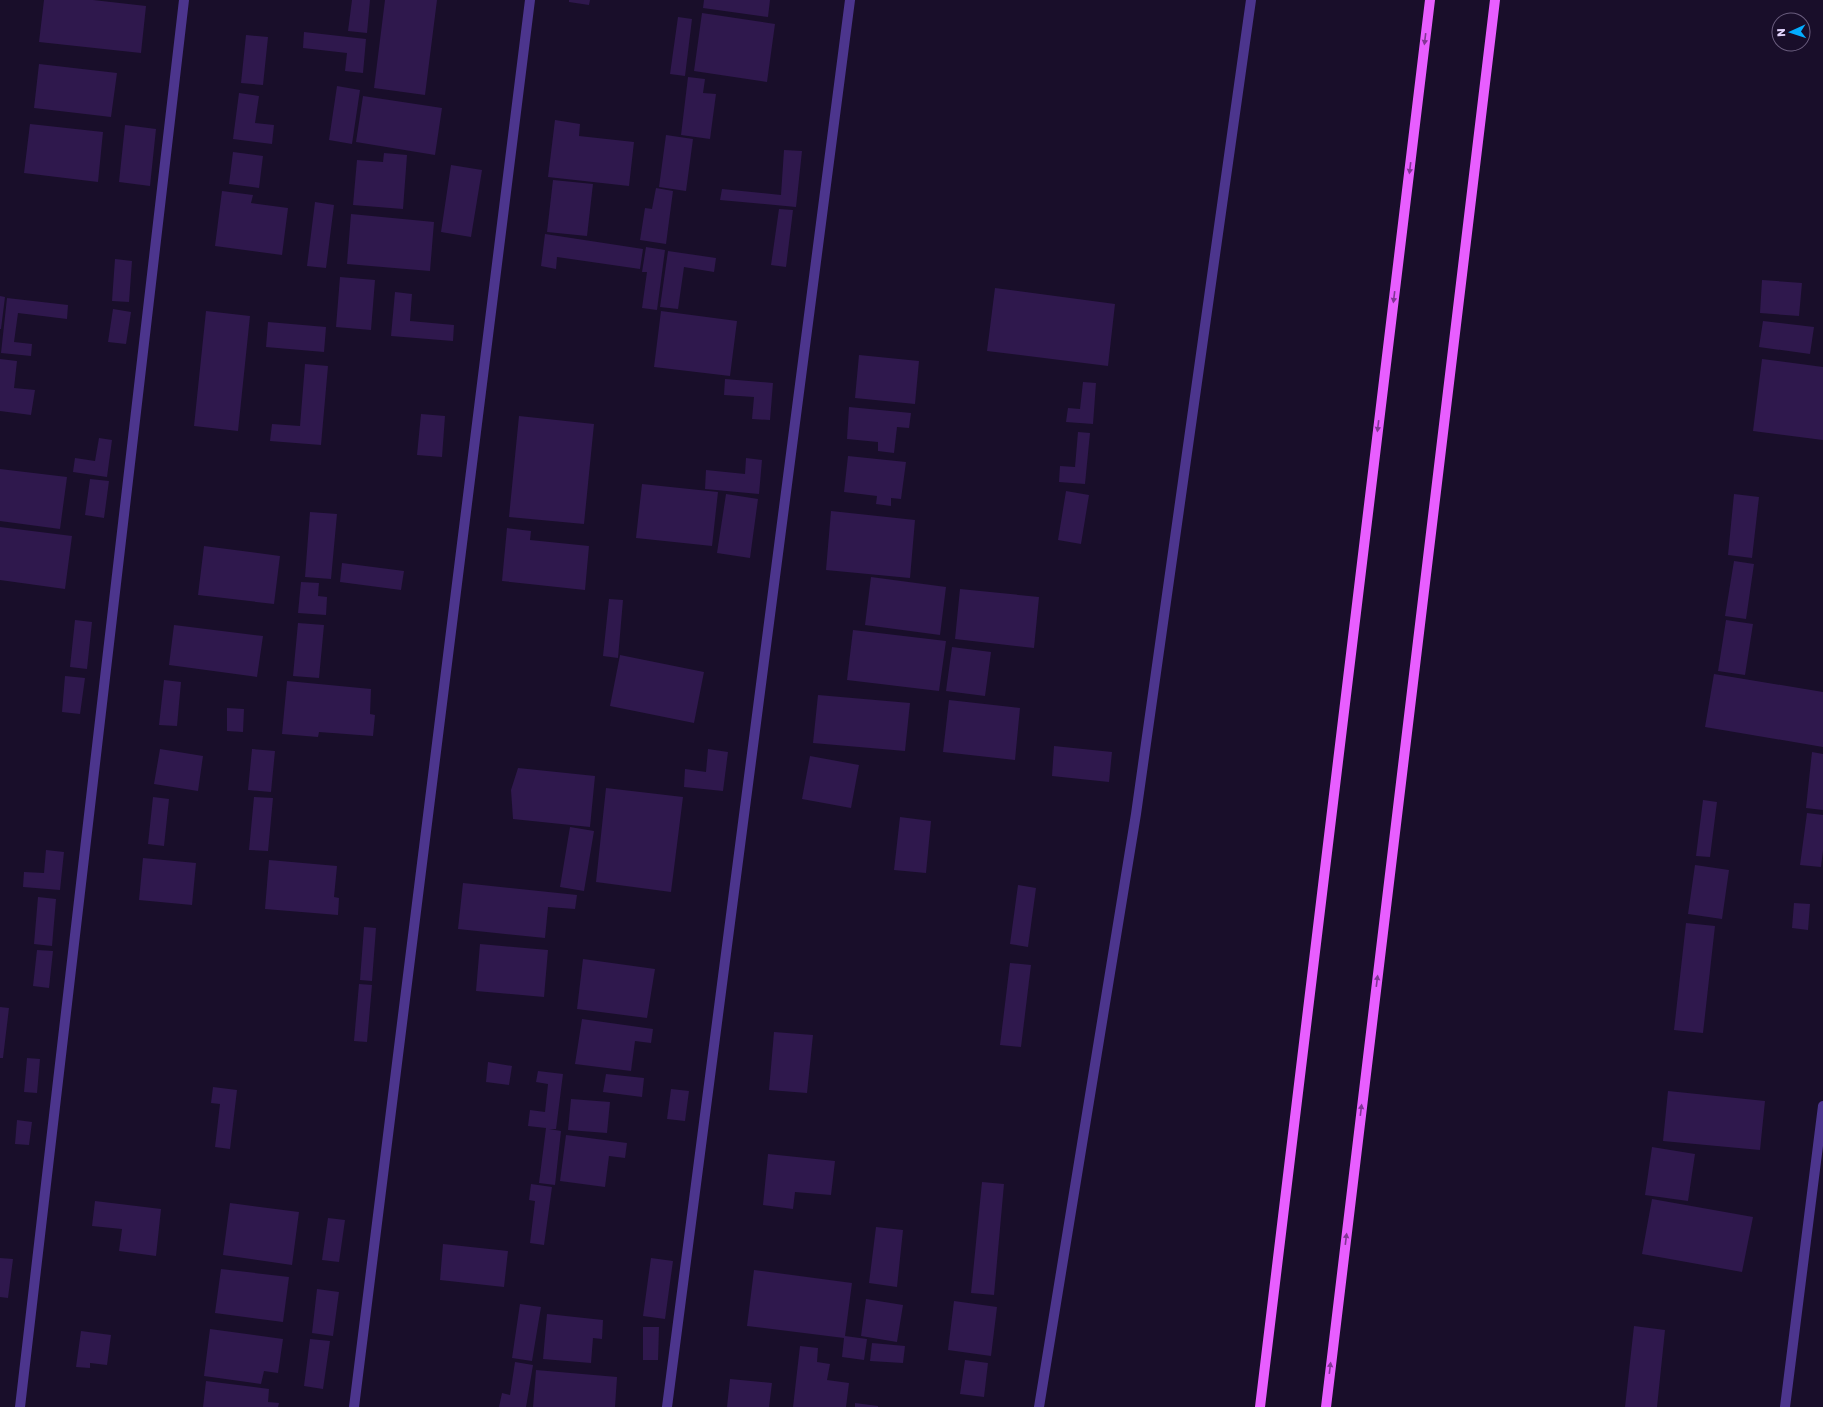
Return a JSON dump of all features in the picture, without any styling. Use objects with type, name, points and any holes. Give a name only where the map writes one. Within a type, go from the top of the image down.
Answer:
[{"type":"main road","points":[[1260,1407],[1430,0]]},
{"type":"main road","points":[[1326,1407],[1495,0]]},
{"type":"street","points":[[20,1407],[184,0]]},
{"type":"street","points":[[354,1407],[530,0]]},
{"type":"street","points":[[667,1407],[850,0]]},
{"type":"street","points":[[1039,1407],[1136,814],[1250,0]]},
{"type":"street","points":[[1785,1407],[1823,1106]]},
{"type":"building","points":[[44,0],[93,0],[146,6],[141,53],[39,42]]},
{"type":"building","points":[[352,0],[370,0],[367,33],[348,31]]},
{"type":"building","points":[[385,0],[437,0],[425,95],[374,88]]},
{"type":"building","points":[[569,0],[590,0],[589,5],[569,2]]},
{"type":"building","points":[[704,0],[770,0],[768,17],[703,8]]},
{"type":"building","points":[[702,13],[775,24],[767,82],[694,71]]},
{"type":"building","points":[[678,17],[692,19],[685,76],[670,74]]},
{"type":"building","points":[[304,32],[366,39],[363,73],[345,71],[347,53],[303,48]]},
{"type":"building","points":[[246,35],[268,37],[263,85],[241,83]]},
{"type":"building","points":[[39,64],[117,73],[111,117],[34,108]]},
{"type":"building","points":[[688,77],[705,79],[703,93],[716,94],[710,139],[681,135]]},
{"type":"building","points":[[337,86],[360,90],[352,144],[329,140]]},
{"type":"building","points":[[239,93],[259,96],[255,123],[274,125],[272,144],[233,139]]},
{"type":"building","points":[[363,96],[442,108],[435,155],[356,142]]},
{"type":"building","points":[[555,120],[580,124],[579,136],[634,142],[629,186],[548,177]]},
{"type":"building","points":[[30,124],[103,132],[98,182],[24,173]]},
{"type":"building","points":[[125,125],[156,129],[150,186],[119,182]]},
{"type":"building","points":[[666,135],[693,139],[686,191],[659,187]]},
{"type":"building","points":[[784,150],[802,151],[796,207],[720,200],[722,189],[781,195]]},
{"type":"building","points":[[233,152],[263,156],[259,188],[229,184]]},
{"type":"building","points":[[384,153],[407,155],[403,209],[353,205],[357,160],[383,162]]},
{"type":"building","points":[[451,165],[482,170],[471,237],[441,232]]},
{"type":"building","points":[[553,180],[593,184],[587,236],[547,232]]},
{"type":"building","points":[[656,188],[673,191],[666,244],[640,240],[645,208],[652,209]]},
{"type":"building","points":[[222,191],[253,195],[251,203],[288,208],[282,255],[215,246]]},
{"type":"building","points":[[315,202],[334,205],[326,268],[307,266]]},
{"type":"building","points":[[779,209],[793,210],[786,267],[771,265]]},
{"type":"building","points":[[351,214],[434,222],[430,271],[347,264]]},
{"type":"building","points":[[545,234],[643,249],[640,269],[557,257],[556,269],[541,266]]},
{"type":"building","points":[[646,247],[665,250],[657,310],[642,308],[647,272],[642,272]]},
{"type":"building","points":[[668,251],[716,258],[714,272],[684,267],[678,309],[660,307]]},
{"type":"building","points":[[115,259],[132,261],[129,302],[112,301]]},
{"type":"building","points":[[340,277],[375,280],[371,330],[336,327]]},
{"type":"building","points":[[1762,280],[1802,283],[1799,316],[1760,313]]},
{"type":"building","points":[[995,288],[1115,304],[1108,366],[987,351]]},
{"type":"building","points":[[395,292],[412,294],[410,321],[454,325],[453,341],[391,336]]},
{"type":"building","points":[[0,296],[5,297],[1,329],[0,329]]},
{"type":"building","points":[[7,298],[68,305],[67,319],[18,313],[14,342],[32,344],[31,356],[1,353]]},
{"type":"building","points":[[113,309],[131,312],[126,344],[108,342]]},
{"type":"building","points":[[206,311],[250,316],[238,431],[194,426]]},
{"type":"building","points":[[661,311],[737,321],[730,376],[654,367]]},
{"type":"building","points":[[1763,321],[1814,327],[1810,354],[1759,347]]},
{"type":"building","points":[[268,322],[326,327],[324,352],[266,347]]},
{"type":"building","points":[[859,355],[919,361],[915,404],[855,398]]},
{"type":"building","points":[[0,359],[17,361],[14,388],[35,390],[31,415],[0,411]]},
{"type":"building","points":[[1762,359],[1823,367],[1823,440],[1753,431]]},
{"type":"building","points":[[305,364],[328,366],[321,445],[270,441],[272,424],[300,426]]},
{"type":"building","points":[[725,379],[773,383],[770,420],[752,419],[754,397],[724,395]]},
{"type":"building","points":[[1083,382],[1096,383],[1093,424],[1066,422],[1068,408],[1080,409]]},
{"type":"building","points":[[849,407],[911,413],[909,428],[897,427],[894,453],[878,451],[878,442],[847,439]]},
{"type":"building","points":[[421,414],[445,416],[442,457],[417,455]]},
{"type":"building","points":[[519,416],[594,424],[584,524],[509,517]]},
{"type":"building","points":[[1078,432],[1090,433],[1085,484],[1059,482],[1060,466],[1075,467]]},
{"type":"building","points":[[99,438],[112,440],[107,477],[73,472],[75,458],[95,461]]},
{"type":"building","points":[[848,456],[906,462],[901,499],[891,498],[891,506],[876,504],[877,496],[844,492]]},
{"type":"building","points":[[746,458],[762,460],[759,494],[705,489],[706,470],[745,474]]},
{"type":"building","points":[[0,469],[67,477],[60,529],[0,521]]},
{"type":"building","points":[[90,479],[109,481],[104,518],[85,515]]},
{"type":"building","points":[[642,484],[718,492],[712,546],[636,538]]},
{"type":"building","points":[[1066,491],[1089,495],[1081,544],[1058,540]]},
{"type":"building","points":[[726,494],[758,499],[750,558],[717,553]]},
{"type":"building","points":[[1734,494],[1759,497],[1752,558],[1728,555]]},
{"type":"building","points":[[831,511],[915,520],[910,578],[826,570]]},
{"type":"building","points":[[310,512],[337,514],[331,579],[305,577]]},
{"type":"building","points":[[0,527],[72,536],[65,589],[0,580]]},
{"type":"building","points":[[507,528],[531,531],[530,540],[589,546],[585,590],[502,581]]},
{"type":"building","points":[[204,546],[280,556],[274,604],[198,595]]},
{"type":"building","points":[[1734,561],[1754,564],[1746,619],[1725,616]]},
{"type":"building","points":[[342,563],[404,571],[401,590],[340,582]]},
{"type":"building","points":[[871,577],[946,587],[940,635],[865,625]]},
{"type":"building","points":[[301,582],[319,583],[318,596],[327,597],[326,615],[298,613]]},
{"type":"building","points":[[960,589],[1039,597],[1034,648],[955,639]]},
{"type":"building","points":[[609,599],[623,600],[618,658],[603,656]]},
{"type":"building","points":[[75,620],[92,622],[87,669],[70,667]]},
{"type":"building","points":[[1726,620],[1753,624],[1745,675],[1718,671]]},
{"type":"building","points":[[298,623],[324,625],[319,678],[293,676]]},
{"type":"building","points":[[174,625],[263,636],[257,677],[169,665]]},
{"type":"building","points":[[853,630],[946,641],[939,691],[847,680]]},
{"type":"building","points":[[952,647],[991,652],[985,696],[946,691]]},
{"type":"building","points":[[620,655],[704,672],[694,723],[610,706]]},
{"type":"building","points":[[1714,674],[1823,692],[1823,747],[1705,727]]},
{"type":"building","points":[[65,676],[85,678],[80,714],[62,712]]},
{"type":"building","points":[[164,680],[181,682],[177,726],[159,725]]},
{"type":"building","points":[[287,681],[371,689],[370,714],[375,715],[373,736],[319,732],[318,737],[282,734]]},
{"type":"building","points":[[818,695],[910,703],[905,751],[813,743]]},
{"type":"building","points":[[949,700],[1020,708],[1015,760],[943,752]]},
{"type":"building","points":[[227,708],[244,709],[243,732],[227,731]]},
{"type":"building","points":[[1054,746],[1112,752],[1109,782],[1052,776]]},
{"type":"building","points":[[160,749],[203,756],[198,791],[154,784]]},
{"type":"building","points":[[252,749],[275,751],[271,792],[248,790]]},
{"type":"building","points":[[708,749],[728,752],[723,791],[684,787],[685,769],[706,772]]},
{"type":"building","points":[[1812,752],[1823,754],[1823,810],[1806,808]]},
{"type":"building","points":[[810,756],[859,765],[851,808],[802,799]]},
{"type":"building","points":[[518,768],[595,776],[590,827],[513,819],[511,790]]},
{"type":"building","points":[[606,788],[683,797],[671,892],[596,882]]},
{"type":"building","points":[[153,797],[169,799],[164,846],[148,844]]},
{"type":"building","points":[[254,797],[273,798],[268,851],[249,850]]},
{"type":"building","points":[[1703,800],[1717,802],[1710,857],[1696,856]]},
{"type":"building","points":[[1807,813],[1823,815],[1823,850],[1821,867],[1800,865]]},
{"type":"building","points":[[900,817],[931,821],[926,873],[894,870]]},
{"type":"building","points":[[570,827],[594,831],[584,891],[560,887]]},
{"type":"building","points":[[46,850],[64,852],[60,890],[23,887],[24,872],[44,873]]},
{"type":"building","points":[[143,858],[196,863],[192,905],[139,900]]},
{"type":"building","points":[[269,860],[337,866],[334,897],[339,898],[338,915],[265,909]]},
{"type":"building","points":[[1695,865],[1729,870],[1722,919],[1688,914]]},
{"type":"building","points":[[463,883],[577,895],[575,909],[548,907],[545,938],[458,929]]},
{"type":"building","points":[[1018,885],[1036,888],[1028,947],[1010,944]]},
{"type":"building","points":[[38,897],[56,899],[52,946],[34,944]]},
{"type":"building","points":[[1794,903],[1810,904],[1808,930],[1792,928]]},
{"type":"building","points":[[1686,923],[1715,926],[1703,1033],[1674,1030]]},
{"type":"building","points":[[364,927],[376,928],[372,981],[360,980]]},
{"type":"building","points":[[480,944],[548,950],[544,997],[476,991]]},
{"type":"building","points":[[37,950],[53,951],[49,988],[33,986]]},
{"type":"building","points":[[583,959],[655,969],[647,1018],[577,1009]]},
{"type":"building","points":[[1010,963],[1031,965],[1021,1047],[1000,1045]]},
{"type":"building","points":[[359,984],[372,985],[367,1042],[354,1041]]},
{"type":"building","points":[[0,1007],[9,1008],[3,1058],[0,1058]]},
{"type":"building","points":[[582,1019],[653,1029],[651,1043],[635,1041],[631,1071],[575,1064]]},
{"type":"building","points":[[774,1032],[813,1035],[807,1093],[769,1090]]},
{"type":"building","points":[[27,1058],[40,1059],[37,1093],[24,1092]]},
{"type":"building","points":[[488,1062],[512,1066],[509,1085],[486,1082]]},
{"type":"building","points":[[538,1071],[563,1074],[556,1129],[549,1129],[561,1131],[555,1185],[539,1183],[546,1128],[528,1126],[530,1110],[545,1112],[548,1084],[536,1082]]},
{"type":"building","points":[[606,1074],[644,1078],[642,1097],[603,1092]]},
{"type":"building","points":[[213,1087],[237,1090],[230,1149],[215,1147],[220,1104],[211,1103]]},
{"type":"building","points":[[671,1089],[689,1091],[685,1121],[667,1119]]},
{"type":"building","points":[[1668,1091],[1765,1101],[1760,1150],[1663,1141]]},
{"type":"building","points":[[571,1099],[610,1102],[607,1133],[568,1130]]},
{"type":"building","points":[[17,1120],[32,1122],[29,1145],[15,1144]]},
{"type":"building","points":[[566,1135],[627,1143],[625,1158],[609,1156],[605,1187],[560,1181]]},
{"type":"building","points":[[1652,1147],[1695,1154],[1688,1201],[1645,1195]]},
{"type":"building","points":[[768,1154],[835,1161],[831,1195],[795,1192],[793,1209],[763,1205]]},
{"type":"building","points":[[982,1182],[1004,1184],[994,1295],[971,1293]]},
{"type":"building","points":[[531,1184],[552,1187],[544,1245],[530,1243],[535,1201],[529,1200]]},
{"type":"building","points":[[1652,1199],[1753,1217],[1742,1272],[1642,1254]]},
{"type":"building","points":[[95,1201],[161,1209],[156,1256],[119,1251],[122,1229],[92,1226]]},
{"type":"building","points":[[230,1203],[299,1212],[292,1265],[223,1255]]},
{"type":"building","points":[[328,1218],[345,1220],[339,1262],[322,1260]]},
{"type":"building","points":[[876,1227],[903,1230],[897,1287],[869,1283]]},
{"type":"building","points":[[443,1244],[508,1251],[504,1287],[440,1280]]},
{"type":"building","points":[[0,1258],[13,1259],[8,1298],[0,1297]]},
{"type":"building","points":[[651,1258],[673,1261],[665,1319],[643,1316]]},
{"type":"building","points":[[221,1269],[289,1277],[283,1322],[215,1313]]},
{"type":"building","points":[[754,1270],[852,1283],[845,1336],[867,1339],[864,1360],[842,1357],[844,1338],[747,1326]]},
{"type":"building","points":[[317,1289],[339,1292],[333,1336],[312,1333]]},
{"type":"building","points":[[866,1299],[903,1305],[897,1342],[861,1336]]},
{"type":"building","points":[[954,1301],[997,1307],[991,1356],[948,1350]]},
{"type":"building","points":[[520,1304],[541,1307],[532,1361],[512,1358]]},
{"type":"building","points":[[547,1314],[603,1320],[602,1339],[593,1338],[591,1363],[543,1359]]},
{"type":"building","points":[[1634,1326],[1665,1330],[1657,1407],[1625,1407]]},
{"type":"building","points":[[643,1327],[659,1327],[658,1360],[643,1360]]},
{"type":"building","points":[[210,1329],[283,1339],[278,1373],[264,1371],[261,1384],[204,1376]]},
{"type":"building","points":[[81,1331],[111,1335],[107,1365],[90,1363],[90,1368],[76,1367]]},
{"type":"building","points":[[310,1339],[330,1341],[323,1389],[304,1386]]},
{"type":"building","points":[[872,1343],[905,1346],[903,1363],[870,1361]]},
{"type":"building","points":[[800,1346],[818,1348],[817,1362],[830,1364],[827,1380],[849,1383],[846,1407],[793,1407]]},
{"type":"building","points":[[965,1360],[988,1363],[984,1397],[960,1394]]},
{"type":"building","points":[[515,1362],[533,1365],[526,1407],[499,1407],[502,1393],[510,1395]]},
{"type":"building","points":[[536,1370],[617,1377],[615,1407],[533,1407]]},
{"type":"building","points":[[730,1379],[772,1383],[769,1407],[727,1407]]},
{"type":"building","points":[[206,1381],[269,1389],[268,1402],[279,1403],[278,1407],[203,1407]]},
{"type":"building","points":[[855,1403],[878,1406],[878,1407],[855,1407]]}]
